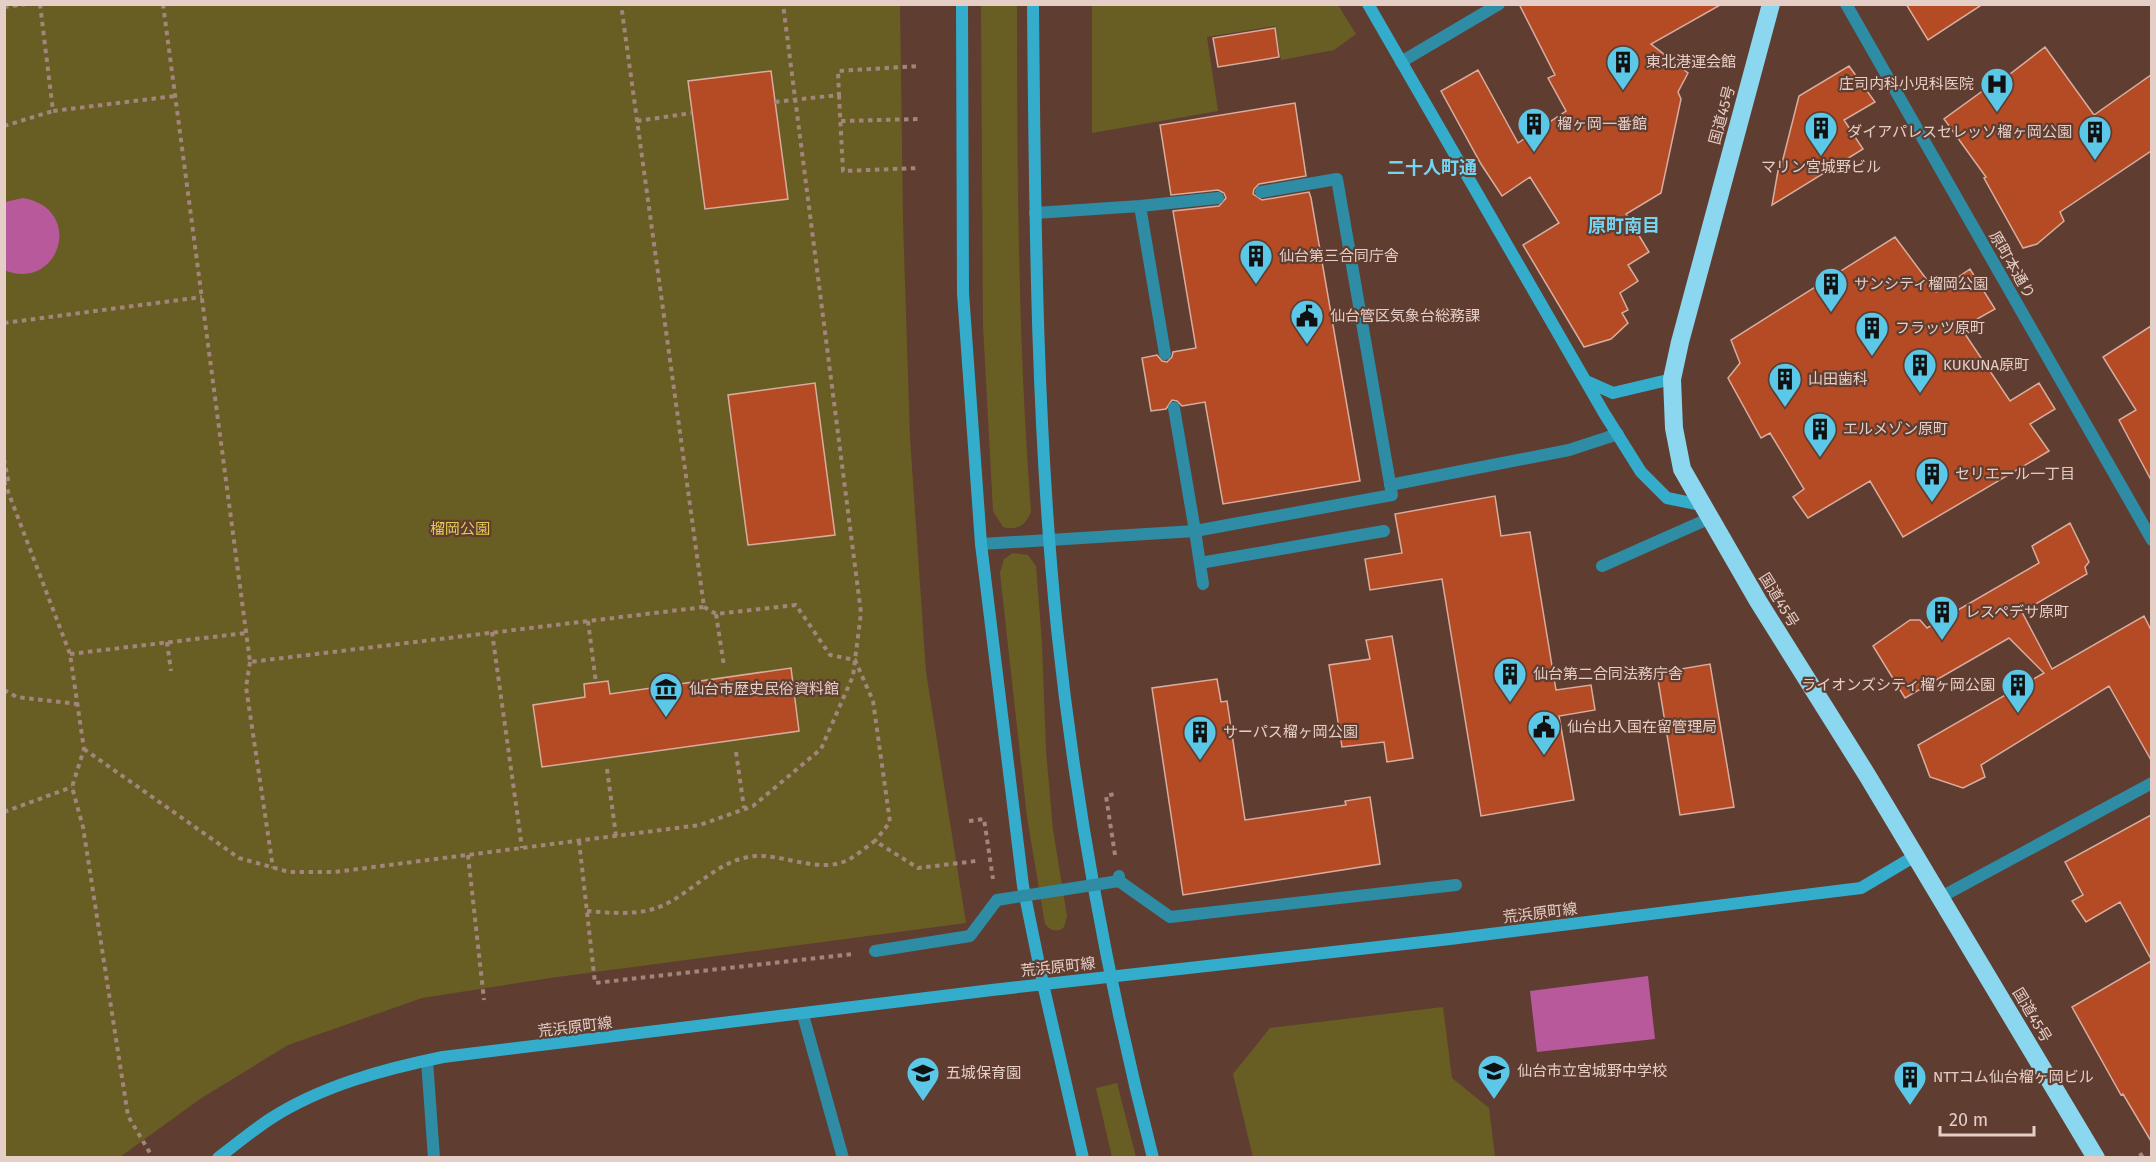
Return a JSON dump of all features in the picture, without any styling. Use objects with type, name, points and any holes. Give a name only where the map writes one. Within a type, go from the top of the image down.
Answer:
[{"type":"highway","name":"国道45号","points":[[1771,4],[1672,380],[1676,448],[1682,469],[1705,512],[1941,897],[2096,1158]]},
{"type":"street","points":[[962,4],[963,293],[981,544],[1023,886],[1042,984],[1083,1158]]},
{"type":"street","points":[[1033,4],[1035,213],[1049,540],[1058,631],[1087,854],[1110,977],[1153,1158]]},
{"type":"street","points":[[1368,4],[1585,381],[1641,472],[1667,498],[1705,512]]},
{"type":"street","points":[[1401,62],[1499,4]]},
{"type":"street","name":"原町本通り","points":[[1846,4],[2151,540]]},
{"type":"street","points":[[981,544],[1196,531],[1392,495],[1336,179],[1261,192]]},
{"type":"street","points":[[1035,213],[1218,198]]},
{"type":"street","points":[[1140,206],[1165,354]]},
{"type":"street","points":[[1585,381],[1613,393],[1672,380]]},
{"type":"street","points":[[1174,408],[1203,584]]},
{"type":"street","points":[[1390,485],[1569,450],[1618,434]]},
{"type":"street","points":[[1602,566],[1705,512]]},
{"type":"street","points":[[1200,563],[1384,531]]},
{"type":"street","points":[[1941,897],[2151,783]]},
{"type":"street","name":"荒浜原町線","points":[[218,1158],[272,1118],[327,1091],[386,1069],[427,1061],[1042,984],[1450,939],[1862,888],[1915,856]]},
{"type":"street","points":[[875,951],[970,936],[997,900],[1119,879],[1170,918],[1456,885]]},
{"type":"street","points":[[803,1015],[843,1158]]},
{"type":"street","points":[[427,1061],[434,1158]]},
{"type":"path","points":[[4,7],[27,4]]},
{"type":"path","points":[[40,4],[53,111]]},
{"type":"path","points":[[163,4],[250,662],[246,687],[273,868]]},
{"type":"path","points":[[621,4],[704,607]]},
{"type":"path","points":[[84,749],[239,858],[289,872],[335,872],[700,825],[753,806],[821,749],[853,676],[861,613],[783,4]]},
{"type":"path","points":[[919,66],[838,71],[843,171],[919,168]]},
{"type":"path","points":[[775,102],[839,95]]},
{"type":"path","points":[[4,126],[53,111],[175,96]]},
{"type":"path","points":[[637,121],[692,113]]},
{"type":"path","points":[[841,121],[919,119]]},
{"type":"path","points":[[4,323],[202,297]]},
{"type":"path","points":[[4,459],[10,491],[70,654],[84,749],[72,787],[83,827],[128,1116],[150,1153]]},
{"type":"path","points":[[4,481],[10,491]]},
{"type":"path","points":[[250,662],[704,607],[716,614],[796,605],[830,655],[855,660]]},
{"type":"path","points":[[716,614],[724,666]]},
{"type":"path","points":[[588,621],[596,683]]},
{"type":"path","points":[[492,632],[522,848]]},
{"type":"path","points":[[70,654],[246,633]]},
{"type":"path","points":[[167,642],[171,671]]},
{"type":"path","points":[[587,911],[628,914],[663,905],[727,864],[748,857],[763,856],[828,865],[848,860],[875,841],[890,822],[873,701],[855,660]]},
{"type":"path","points":[[4,690],[17,697],[77,704]]},
{"type":"path","points":[[736,752],[744,808]]},
{"type":"path","points":[[607,768],[616,836]]},
{"type":"path","points":[[4,812],[72,787]]},
{"type":"path","points":[[1118,793],[1106,796],[1119,879]]},
{"type":"path","points":[[969,821],[984,819],[997,900]]},
{"type":"path","points":[[579,841],[595,984],[875,951]]},
{"type":"path","points":[[875,841],[918,868],[976,861]]},
{"type":"path","points":[[468,855],[484,1000]]},
{"type":"path","points":[[2140,1153],[2143,1158]]},
{"type":"green space","name":"榴岡公園","points":[[5,5],[900,5],[903,222],[910,438],[926,672],[966,923],[557,977],[422,998],[288,1045],[200,1099],[120,1157],[5,1158]]},
{"type":"green space","points":[[981,5],[1017,5],[1021,321],[1031,511],[1021,526],[1013,528],[1003,527],[993,511],[983,325]]},
{"type":"green space","points":[[1092,5],[1338,5],[1356,34],[1334,50],[1281,60],[1275,26],[1207,37],[1218,111],[1092,133]]},
{"type":"green space","points":[[1013,553],[1028,555],[1036,566],[1046,751],[1053,830],[1067,916],[1064,927],[1057,931],[1045,924],[1027,817],[1000,573],[1004,559]]},
{"type":"green space","points":[[1443,1007],[1452,1078],[1489,1108],[1495,1157],[1253,1157],[1233,1074],[1270,1028]]},
{"type":"green space","points":[[1117,1083],[1136,1157],[1112,1157],[1096,1088]]},
{"type":"shaded area","points":[[23,198],[43,205],[54,217],[59,232],[58,247],[51,260],[39,270],[23,274],[4,270],[5,202]]},
{"type":"shaded area","points":[[1648,976],[1655,1039],[1537,1052],[1530,991]]},
{"type":"building","points":[[1519,4],[1722,4],[1651,44],[1688,73],[1678,92],[1681,99],[1661,193],[1626,214],[1649,252],[1628,265],[1638,281],[1620,293],[1628,310],[1622,313],[1628,323],[1611,339],[1584,347],[1523,245],[1559,223],[1530,177],[1502,196],[1481,164],[1441,91],[1478,70],[1518,143],[1566,111],[1548,78],[1555,75]]},
{"type":"building","points":[[1906,4],[1983,4],[1928,40]]},
{"type":"building","points":[[1275,28],[1279,57],[1218,67],[1213,38]]},
{"type":"building","points":[[2045,47],[2094,115],[2151,75],[2151,151],[2060,212],[2064,221],[2037,244],[2023,248],[1984,178],[1986,177],[1944,119],[1995,82],[1997,84]]},
{"type":"building","points":[[1849,66],[1875,102],[1844,120],[1863,149],[1772,205],[1779,165],[1782,163],[1799,96]]},
{"type":"building","points":[[771,71],[788,199],[705,209],[688,81]]},
{"type":"building","name":"仙台第三合同庁舎","points":[[1295,103],[1306,176],[1259,184],[1253,194],[1262,200],[1309,192],[1360,481],[1223,504],[1205,402],[1182,406],[1172,400],[1166,409],[1151,411],[1142,358],[1157,355],[1162,361],[1167,362],[1173,352],[1196,348],[1173,211],[1219,206],[1226,198],[1224,193],[1218,190],[1171,195],[1160,125]]},
{"type":"building","points":[[1895,237],[1936,292],[1970,269],[1995,309],[1961,328],[2010,401],[2039,383],[2055,409],[2030,424],[2049,451],[1903,537],[1870,481],[1808,518],[1793,497],[1804,489],[1770,433],[1761,438],[1728,378],[1740,363],[1731,340]]},
{"type":"building","points":[[2151,326],[2151,480],[2119,420],[2136,410],[2103,357]]},
{"type":"building","points":[[815,383],[835,535],[748,545],[728,395]]},
{"type":"building","points":[[1495,496],[1501,536],[1530,532],[1556,690],[1591,685],[1595,710],[1559,716],[1574,800],[1481,816],[1442,579],[1370,590],[1365,559],[1402,553],[1395,514]]},
{"type":"building","points":[[2070,523],[2089,562],[2085,567],[2087,574],[2022,612],[2052,669],[2144,616],[2151,630],[2151,760],[2109,686],[1981,765],[1985,777],[1963,788],[1930,777],[1918,745],[2044,673],[2009,638],[1905,698],[1873,646],[1910,620],[1920,620],[1927,628],[2039,563],[2032,546]]},
{"type":"building","points":[[1392,636],[1413,758],[1387,762],[1384,742],[1342,747],[1329,665],[1370,659],[1366,640]]},
{"type":"building","points":[[1710,664],[1734,807],[1680,815],[1657,673]]},
{"type":"building","name":"仙台市歴史民俗資料館","points":[[791,668],[799,731],[542,767],[533,705],[585,697],[584,684],[608,681],[610,694]]},
{"type":"building","name":"サーパス榴ヶ岡公園","points":[[1217,679],[1221,702],[1227,701],[1245,820],[1346,805],[1345,801],[1370,797],[1380,864],[1183,895],[1152,688]]},
{"type":"building","points":[[2151,815],[2151,959],[2120,902],[2086,922],[2072,901],[2083,895],[2065,862]]},
{"type":"building","points":[[2151,961],[2151,1141],[2123,1094],[2121,1095],[2072,1007]]},
{"type":"place","name":"東北港運会館","points":[[1623,91]]},
{"type":"place","name":"庄司内科小児科医院","points":[[1997,113]]},
{"type":"place","name":"榴ヶ岡一番館","points":[[1534,153]]},
{"type":"place","name":"マリン宮城野ビル","points":[[1821,157]]},
{"type":"place","name":"ダイアパレスセレッソ榴ヶ岡公園","points":[[2095,161]]},
{"type":"place","name":"仙台第三合同庁舎","points":[[1256,285]]},
{"type":"place","name":"サンシティ榴岡公園","points":[[1831,313]]},
{"type":"place","name":"仙台管区気象台総務課","points":[[1307,345]]},
{"type":"place","name":"フラッツ原町","points":[[1872,357]]},
{"type":"place","name":"KUKUNA原町","points":[[1920,394]]},
{"type":"place","name":"山田歯科","points":[[1785,408]]},
{"type":"place","name":"エルメゾン原町","points":[[1820,458]]},
{"type":"place","name":"セリエール一丁目","points":[[1932,503]]},
{"type":"place","name":"レスペデサ原町","points":[[1942,641]]},
{"type":"place","name":"仙台第二合同法務庁舎","points":[[1510,703]]},
{"type":"place","name":"ライオンズシティ榴ヶ岡公園","points":[[2018,714]]},
{"type":"place","name":"仙台市歴史民俗資料館","points":[[666,718]]},
{"type":"place","name":"仙台出入国在留管理局","points":[[1544,756]]},
{"type":"place","name":"サーパス榴ヶ岡公園","points":[[1200,761]]},
{"type":"place","name":"仙台市立宮城野中学校","points":[[1494,1100]]},
{"type":"place","name":"五城保育園","points":[[923,1102]]},
{"type":"place","name":"NTTコム仙台榴ヶ岡ビル","points":[[1910,1106]]},
{"type":"district","name":"二十人町通","points":[[1432,168]]},
{"type":"district","name":"原町南目","points":[[1624,226]]}]
